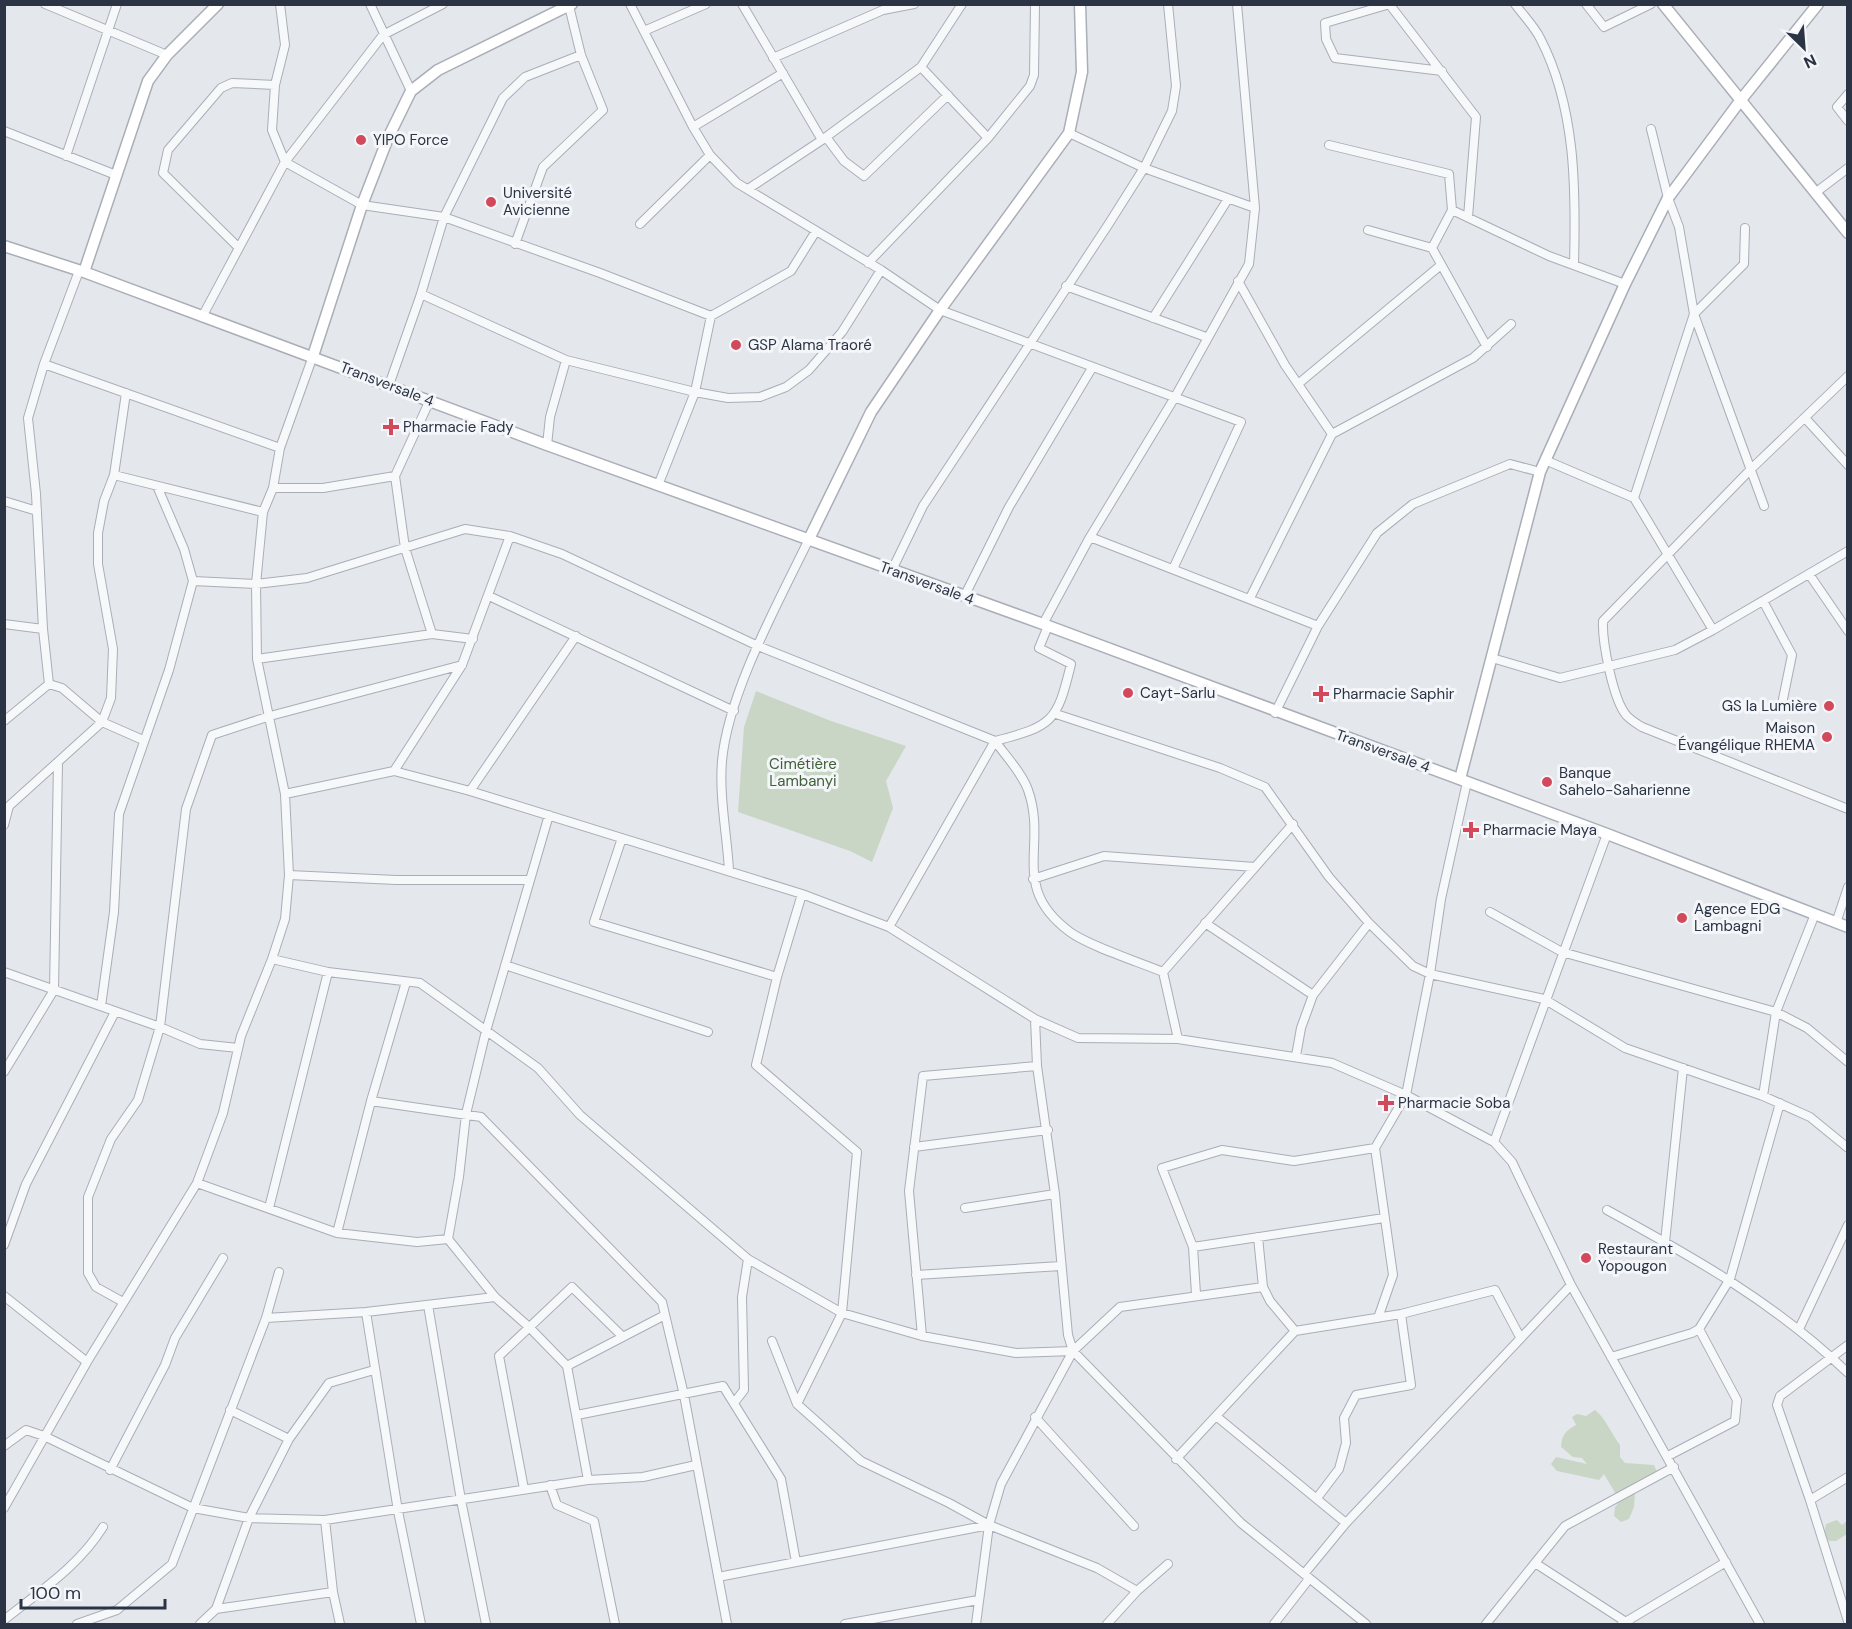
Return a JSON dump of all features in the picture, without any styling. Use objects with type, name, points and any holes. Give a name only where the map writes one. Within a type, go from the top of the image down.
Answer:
[{"type":"street","points":[[45,4],[167,55]]},
{"type":"street","points":[[66,156],[117,4]]},
{"type":"street","points":[[50,684],[43,628],[37,511],[28,418],[44,364],[81,271],[148,81],[167,55],[218,4]]},
{"type":"street","points":[[280,4],[285,45],[276,85],[272,130],[285,162],[362,205],[444,217],[711,316]]},
{"type":"street","points":[[370,4],[411,91]]},
{"type":"street","points":[[202,317],[285,162],[383,35],[443,4]]},
{"type":"street","points":[[630,4],[693,127],[710,155],[738,183],[881,270],[940,310],[1241,422],[1173,569]]},
{"type":"street","points":[[644,31],[706,4]]},
{"type":"street","points":[[742,4],[824,138],[844,161],[864,176],[948,95]]},
{"type":"street","points":[[773,58],[883,10],[914,4]]},
{"type":"street","points":[[748,189],[824,138],[921,67],[962,4]]},
{"type":"street","points":[[868,263],[988,138],[1030,86],[1034,75],[1035,4]]},
{"type":"street","points":[[729,870],[722,761],[734,711],[758,646],[871,412],[940,310],[1069,133],[1082,72],[1080,4]]},
{"type":"street","points":[[892,570],[923,506],[1066,285],[1108,225],[1144,168],[1173,111],[1176,86],[1168,4]]},
{"type":"street","points":[[889,927],[995,741],[1028,732],[1056,714],[1062,703],[1071,664],[1039,648],[1046,625],[1090,537],[1175,397],[1206,337],[1249,264],[1255,208],[1237,4]]},
{"type":"street","points":[[1515,4],[1539,37],[1559,84],[1571,146],[1576,211],[1574,265]]},
{"type":"street","points":[[1586,4],[1604,27],[1651,4]]},
{"type":"street","points":[[1664,4],[1848,233]]},
{"type":"street","points":[[1378,1318],[1393,1275],[1375,1148],[1406,1095],[1464,781],[1492,658],[1540,472],[1625,284],[1668,198],[1740,101],[1818,4]]},
{"type":"street","points":[[4,1508],[87,1362],[197,1183],[223,1113],[238,1048],[285,919],[289,875],[285,794],[257,659],[256,584],[263,512],[273,488],[280,448],[362,205],[388,138],[411,91],[447,65],[571,5],[581,55],[603,110],[543,167],[515,244]]},
{"type":"street","points":[[1442,71],[1335,58],[1326,39],[1325,23],[1390,5],[1442,71],[1476,117],[1468,218]]},
{"type":"street","points":[[389,385],[421,294],[444,217],[503,98],[525,77],[581,55]]},
{"type":"street","points":[[921,67],[988,138]]},
{"type":"street","points":[[693,127],[783,73]]},
{"type":"street","points":[[238,247],[163,173],[168,150],[221,88],[232,83],[276,85]]},
{"type":"street","points":[[1848,94],[1837,107],[1848,121]]},
{"type":"street","points":[[1651,129],[1668,198],[1679,227],[1694,314],[1764,506]]},
{"type":"street","points":[[4,131],[116,175]]},
{"type":"street","points":[[1069,133],[1144,168],[1255,208]]},
{"type":"street","points":[[1329,145],[1449,174],[1452,210],[1432,248]]},
{"type":"street","points":[[640,224],[710,155]]},
{"type":"street","points":[[1815,193],[1848,168]]},
{"type":"street","points":[[1153,318],[1228,199]]},
{"type":"street","points":[[1452,210],[1574,265],[1625,284]]},
{"type":"street","points":[[1634,498],[1694,314],[1744,264],[1745,228]]},
{"type":"street","points":[[1368,230],[1432,248],[1487,347]]},
{"type":"street","points":[[659,483],[695,392],[711,316],[791,271],[816,231]]},
{"type":"street","name":"Transversale 4","points":[[4,246],[81,271],[964,597],[1046,625],[1607,834],[1848,927]]},
{"type":"street","points":[[1298,384],[1441,264]]},
{"type":"street","points":[[421,294],[566,360],[695,392],[728,398],[760,397],[786,387],[809,370],[842,332],[881,270]]},
{"type":"street","points":[[1238,281],[1298,384],[1332,434]]},
{"type":"street","points":[[1066,285],[1206,337]]},
{"type":"street","points":[[1250,598],[1332,434],[1473,358],[1510,324]]},
{"type":"street","points":[[547,444],[550,417],[566,360]]},
{"type":"street","points":[[44,364],[280,448]]},
{"type":"street","points":[[964,597],[1009,507],[1092,368]]},
{"type":"street","points":[[1848,376],[1751,469],[1603,621],[1608,666],[1626,715],[1642,727],[1848,809]]},
{"type":"street","points":[[4,825],[9,806],[102,722],[111,698],[113,649],[98,564],[98,533],[104,501],[114,474],[126,393]]},
{"type":"street","points":[[430,400],[395,476],[405,548],[432,634]]},
{"type":"street","points":[[1805,418],[1848,465]]},
{"type":"street","points":[[1545,460],[1634,498],[1713,630]]},
{"type":"street","points":[[1275,712],[1318,626],[1377,533],[1413,504],[1510,464],[1540,472]]},
{"type":"street","points":[[114,474],[263,512]]},
{"type":"street","points":[[273,488],[323,488],[395,476]]},
{"type":"street","points":[[101,1006],[114,912],[119,814],[169,670],[192,581],[184,549],[157,486]]},
{"type":"street","points":[[4,501],[37,511]]},
{"type":"street","points":[[192,581],[256,584],[307,578],[465,529],[510,536],[562,554],[758,646],[995,741],[1028,788],[1035,824],[1033,879],[1052,916],[1072,933],[1163,972]]},
{"type":"street","points":[[394,771],[462,665],[510,536]]},
{"type":"street","points":[[1090,537],[1318,626]]},
{"type":"street","points":[[1492,658],[1560,678],[1675,650],[1848,551]]},
{"type":"street","points":[[1809,574],[1848,631]]},
{"type":"street","points":[[489,596],[734,711]]},
{"type":"street","points":[[1763,601],[1792,655],[1783,699]]},
{"type":"street","points":[[4,624],[43,628]]},
{"type":"street","points":[[257,659],[432,634],[473,639]]},
{"type":"street","points":[[470,791],[576,636]]},
{"type":"street","points":[[123,1302],[96,1287],[88,1274],[88,1197],[111,1139],[138,1100],[160,1027],[186,809],[212,735],[270,716],[462,665]]},
{"type":"street","points":[[50,684],[62,688],[102,722],[143,740]]},
{"type":"street","points":[[4,722],[50,684]]},
{"type":"street","points":[[1056,714],[1220,768],[1265,787],[1329,877],[1369,924],[1413,966],[1430,974],[1544,999],[1625,1048],[1763,1096],[1810,1117],[1848,1148]]},
{"type":"street","points":[[4,1072],[54,990],[58,762]]},
{"type":"street","points":[[285,794],[394,771],[470,791],[729,870],[802,894],[889,927],[1035,1019],[1078,1038],[1178,1039],[1332,1063],[1406,1095],[1494,1142],[1512,1162],[1571,1285],[1760,1624]]},
{"type":"street","points":[[549,815],[486,1031],[466,1114],[448,1239],[495,1298],[530,1327],[567,1366],[588,1480]]},
{"type":"street","points":[[1163,972],[1293,824]]},
{"type":"street","points":[[1494,1142],[1544,999],[1607,834]]},
{"type":"street","points":[[622,838],[594,922],[777,977]]},
{"type":"street","points":[[1033,879],[1104,856],[1256,867]]},
{"type":"street","points":[[289,875],[396,880],[530,880]]},
{"type":"street","points":[[1836,923],[1848,887]]},
{"type":"street","points":[[797,1404],[842,1312],[857,1152],[756,1065],[777,977],[802,894]]},
{"type":"street","points":[[1490,912],[1562,952],[1776,1012],[1808,1028],[1848,1062]]},
{"type":"street","points":[[1763,1096],[1776,1012],[1815,914]]},
{"type":"street","points":[[1205,923],[1313,995]]},
{"type":"street","points":[[1296,1056],[1300,1028],[1313,995],[1369,924]]},
{"type":"street","points":[[272,959],[328,972],[420,983],[538,1068],[580,1115],[748,1259],[842,1312],[922,1336],[1016,1353],[1073,1350]]},
{"type":"street","points":[[505,965],[708,1032]]},
{"type":"street","points":[[4,972],[160,1027],[200,1044],[238,1048]]},
{"type":"street","points":[[268,1208],[328,972]]},
{"type":"street","points":[[1163,972],[1178,1039]]},
{"type":"street","points":[[337,1233],[370,1101],[406,982]]},
{"type":"street","points":[[4,1245],[26,1184],[115,1012]]},
{"type":"street","points":[[1035,1019],[1037,1066],[1048,1130],[1068,1335],[1073,1350],[1176,1459],[1241,1523],[1366,1624]]},
{"type":"street","points":[[922,1336],[909,1191],[923,1076],[1037,1066]]},
{"type":"street","points":[[1665,1242],[1683,1068]]},
{"type":"street","points":[[370,1101],[481,1117],[662,1302],[684,1395],[727,1624]]},
{"type":"street","points":[[1611,1358],[1699,1329],[1730,1279],[1780,1103]]},
{"type":"street","points":[[914,1148],[1048,1130]]},
{"type":"street","points":[[1196,1294],[1192,1247],[1162,1168],[1222,1150],[1294,1161],[1375,1148]]},
{"type":"street","points":[[197,1183],[337,1233],[417,1242],[448,1239]]},
{"type":"street","points":[[965,1208],[1055,1194]]},
{"type":"street","points":[[1607,1210],[1730,1279],[1799,1329],[1848,1373]]},
{"type":"street","points":[[1192,1247],[1384,1218]]},
{"type":"street","points":[[1799,1329],[1848,1225]]},
{"type":"street","points":[[1258,1237],[1263,1287],[1270,1301],[1295,1331]]},
{"type":"street","points":[[110,1470],[165,1365],[175,1338],[223,1258]]},
{"type":"street","points":[[734,1403],[744,1390],[741,1297],[748,1259]]},
{"type":"street","points":[[916,1275],[1061,1266]]},
{"type":"street","points":[[77,1624],[117,1610],[172,1564],[266,1318],[279,1272]]},
{"type":"street","points":[[1274,1624],[1346,1523],[1571,1285]]},
{"type":"street","points":[[524,1489],[499,1356],[572,1287],[622,1336]]},
{"type":"street","points":[[976,1624],[989,1525],[1001,1484],[1073,1350],[1120,1307],[1196,1294],[1263,1287]]},
{"type":"street","points":[[1176,1459],[1295,1331],[1401,1314],[1495,1290],[1520,1337]]},
{"type":"street","points":[[4,1296],[87,1362]]},
{"type":"street","points":[[266,1318],[366,1312],[495,1298]]},
{"type":"street","points":[[428,1305],[461,1500],[486,1624]]},
{"type":"street","points":[[366,1312],[398,1511],[421,1624]]},
{"type":"street","points":[[1317,1498],[1339,1469],[1346,1443],[1344,1418],[1356,1395],[1412,1385],[1401,1314]]},
{"type":"street","points":[[567,1366],[665,1315]]},
{"type":"street","points":[[1668,1456],[1735,1421],[1737,1400],[1699,1329]]},
{"type":"street","points":[[772,1341],[797,1404],[861,1461],[989,1525],[1096,1568],[1137,1591]]},
{"type":"street","points":[[1848,1345],[1780,1396],[1777,1405],[1848,1621]]},
{"type":"street","points":[[200,1624],[209,1621],[216,1609],[249,1518],[289,1438],[329,1383],[374,1370]]},
{"type":"street","points":[[577,1415],[723,1386],[781,1479],[796,1562]]},
{"type":"street","points":[[230,1410],[289,1438]]},
{"type":"street","points":[[1216,1416],[1346,1523]]},
{"type":"street","points":[[1035,1417],[1134,1526]]},
{"type":"street","points":[[4,1446],[26,1430],[44,1436],[110,1470],[193,1508],[249,1518],[325,1520],[398,1511],[550,1485],[643,1477],[696,1465]]},
{"type":"street","points":[[1486,1624],[1565,1526],[1674,1467]]},
{"type":"street","points":[[1810,1500],[1848,1477]]},
{"type":"street","points":[[550,1485],[557,1505],[594,1521],[615,1624]]},
{"type":"street","points":[[325,1520],[333,1592],[340,1624]]},
{"type":"street","points":[[718,1577],[989,1525]]},
{"type":"street","points":[[4,1620],[70,1568],[90,1549],[103,1527]]},
{"type":"street","points":[[1535,1563],[1625,1624],[1726,1562]]},
{"type":"street","points":[[1107,1624],[1137,1591],[1168,1564]]},
{"type":"street","points":[[216,1609],[333,1592]]},
{"type":"street","points":[[844,1624],[978,1600]]},
{"type":"green space","name":"Cimétière Lambanyi","points":[[756,691],[831,721],[906,746],[886,781],[893,808],[872,862],[850,851],[738,812],[744,727]]},
{"type":"green space","points":[[1595,1410],[1620,1445],[1620,1457],[1625,1463],[1654,1465],[1657,1472],[1635,1492],[1634,1507],[1629,1519],[1621,1522],[1614,1516],[1615,1507],[1620,1501],[1604,1474],[1599,1480],[1557,1471],[1551,1464],[1556,1457],[1587,1464],[1582,1458],[1573,1457],[1561,1447],[1561,1443],[1563,1436],[1576,1425],[1572,1417],[1577,1414],[1586,1416]]},
{"type":"green space","points":[[1837,1520],[1842,1525],[1847,1521],[1847,1534],[1836,1541],[1829,1541],[1824,1534],[1826,1524]]},
{"type":"place","name":"YIPO Force","points":[[361,140]]},
{"type":"place","name":"Université Avicienne","points":[[491,202]]},
{"type":"place","name":"GSP Alama Traoré","points":[[736,345]]},
{"type":"place","name":"Pharmacie Fady","points":[[391,427]]},
{"type":"place","name":"Cayt-Sarlu","points":[[1128,693]]},
{"type":"place","name":"Pharmacie Saphir","points":[[1321,694]]},
{"type":"place","name":"GS la Lumière","points":[[1829,706]]},
{"type":"place","name":"Maison Évangélique RHEMA","points":[[1827,737]]},
{"type":"place","name":"Banque Sahelo-Saharienne","points":[[1547,782]]},
{"type":"place","name":"Pharmacie Maya","points":[[1471,830]]},
{"type":"place","name":"Agence EDG Lambagni","points":[[1682,918]]},
{"type":"place","name":"Pharmacie Soba","points":[[1386,1103]]},
{"type":"place","name":"Restaurant Yopougon","points":[[1586,1258]]}]
